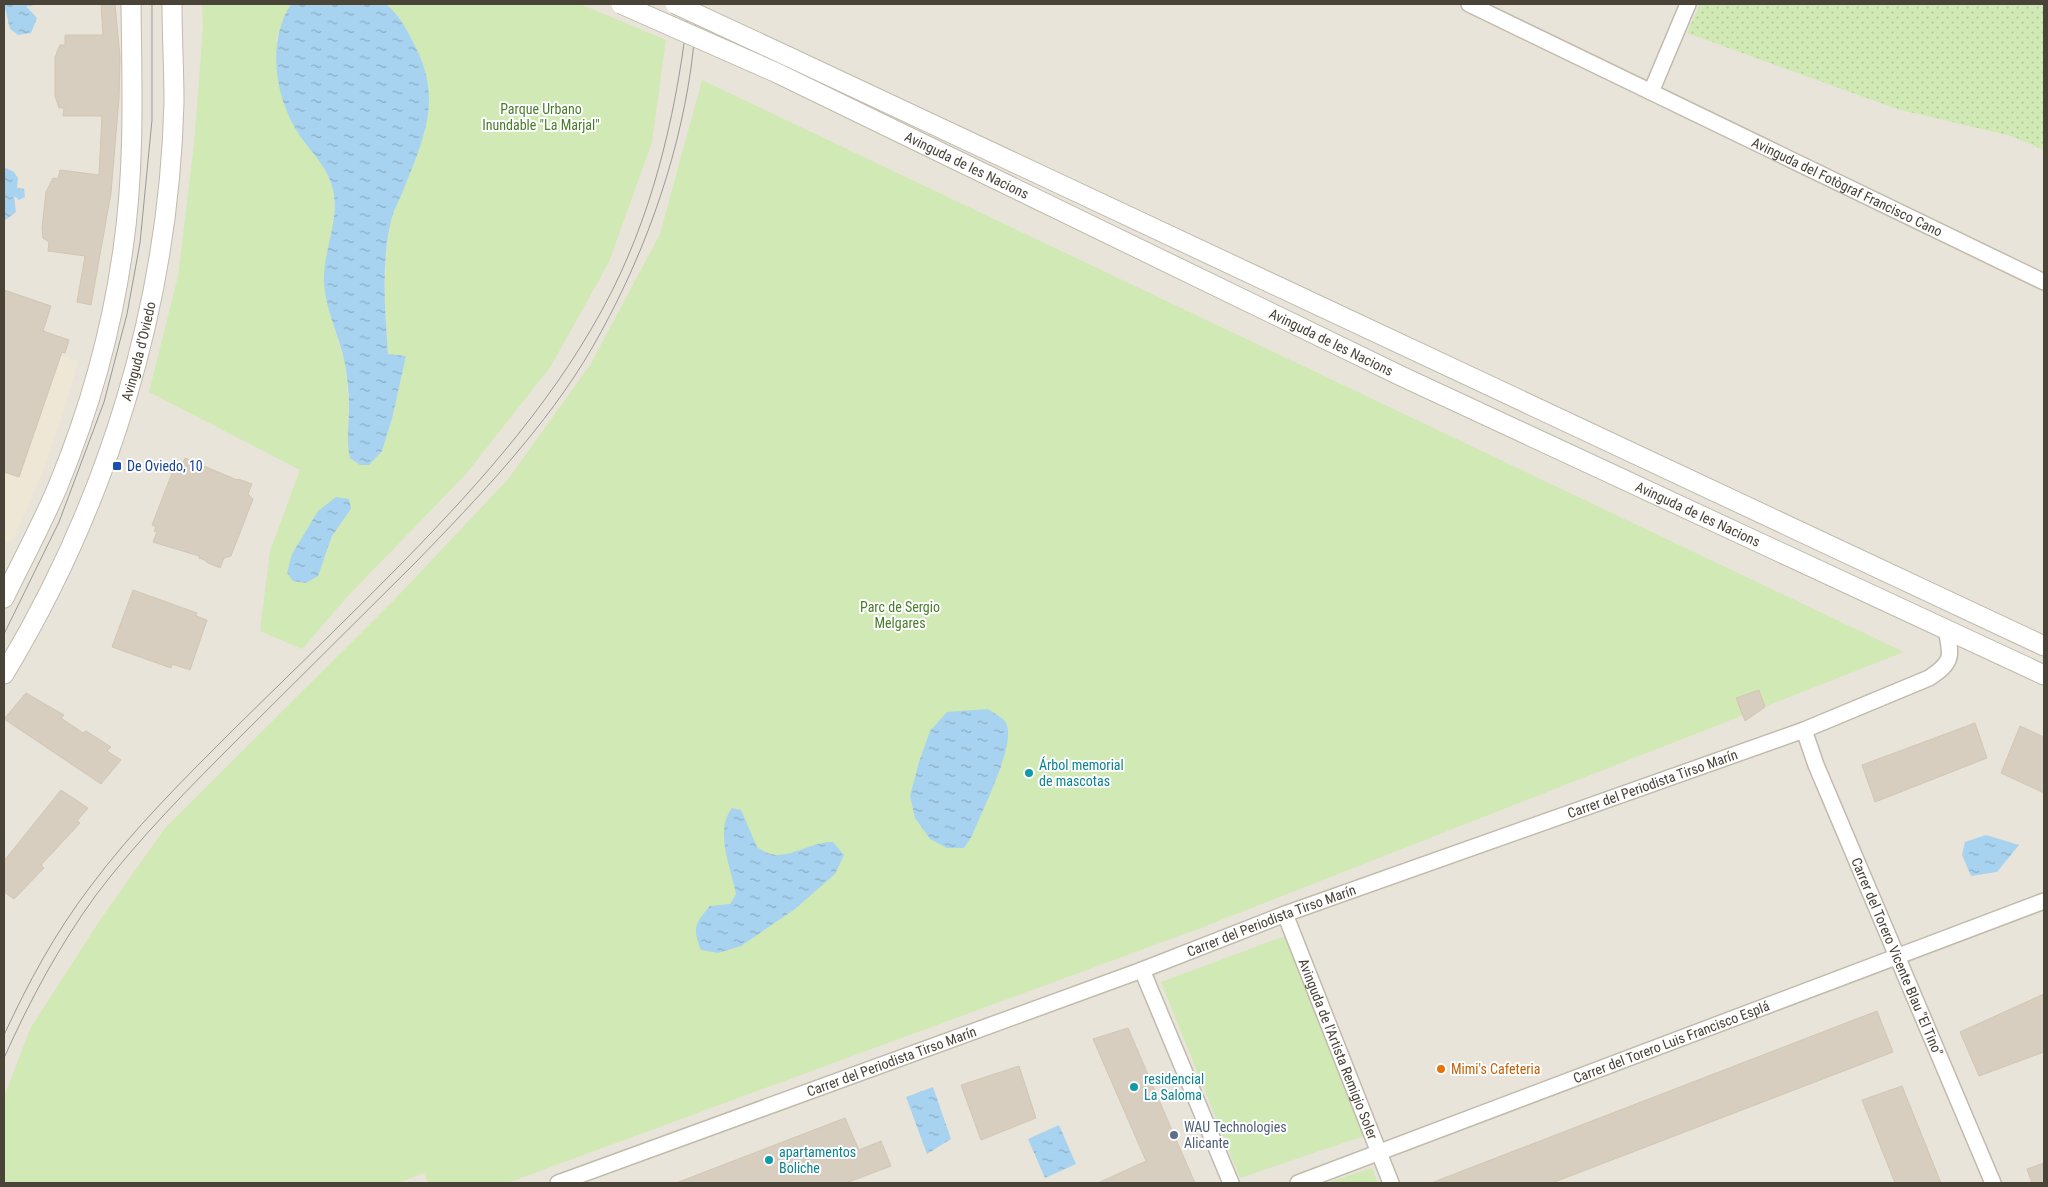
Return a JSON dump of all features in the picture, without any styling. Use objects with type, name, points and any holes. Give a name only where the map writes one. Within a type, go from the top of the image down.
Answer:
[{"type":"street","points":[[4,598],[9,577],[58,486],[83,417],[104,342],[124,250],[131,164],[132,4]]},
{"type":"street","name":"Avinguda d'Oviedo","points":[[4,674],[49,595],[90,505],[116,435],[136,366],[152,296],[167,195],[174,102],[172,4]]},
{"type":"street","name":"Avinguda de les Nacions","points":[[621,4],[777,73],[1402,376],[2044,675]]},
{"type":"street","name":"Avinguda de les Nacions","points":[[675,4],[2044,646]]},
{"type":"street","name":"Avinguda del Fotògraf Francisco Cano","points":[[1470,4],[2044,282]]},
{"type":"street","points":[[1651,92],[1688,4]]},
{"type":"street","name":"Carrer del Periodista Tirso Marín","points":[[558,1183],[1142,970],[1285,914],[1804,730],[1923,681],[1946,667],[1951,651],[1946,630]]},
{"type":"street","name":"Carrer del Torero Vicente Blau \"El Tino\"","points":[[1804,730],[1816,766],[1994,1183]]},
{"type":"street","name":"Carrer del Torero Luis Francisco Esplá","points":[[1298,1183],[2044,901]]},
{"type":"street","name":"Avinguda de l'Artista Remigio Soler","points":[[1285,914],[1391,1183]]},
{"type":"street","points":[[1142,970],[1230,1183]]},
{"type":"shaded area","points":[[4,4],[2044,4],[2044,1183],[4,1183]]},
{"type":"shaded area","points":[[4,338],[78,361],[45,466],[15,537],[4,544]]},
{"type":"green space","name":"Parque Urbano Inundable \"La Marjal\"","points":[[202,4],[291,4],[276,40],[300,135],[322,163],[334,191],[334,228],[327,256],[324,283],[328,307],[345,363],[349,404],[348,428],[382,451],[392,419],[406,356],[388,354],[385,288],[388,237],[392,217],[419,149],[428,115],[429,98],[423,63],[402,22],[386,4],[580,4],[666,40],[652,142],[609,262],[551,366],[466,474],[347,597],[302,649],[260,631],[270,551],[300,470],[149,392],[178,276],[194,144],[203,27]],"holes":[[[336,497],[351,509],[332,536],[323,563]]]},
{"type":"green space","points":[[1700,4],[2044,4],[2044,150],[2011,136],[1897,109],[1687,33]]},
{"type":"green space","name":"Parc de Sergio Melgares","points":[[702,80],[1904,652],[1198,929],[507,1183],[428,1183],[424,1173],[398,1183],[4,1183],[4,1097],[30,1029],[100,920],[165,828],[394,600],[509,478],[590,365],[660,234]]},
{"type":"green space","points":[[1285,936],[1367,1135],[1240,1178],[1161,982]]},
{"type":"green space","points":[[1372,1168],[1378,1183],[1326,1183]]},
{"type":"water","points":[[4,4],[34,4],[26,6],[37,18],[31,33],[18,35],[10,29]]},
{"type":"water","points":[[291,4],[386,4],[399,18],[408,33],[423,63],[427,81],[428,115],[424,132],[413,167],[392,217],[386,254],[385,287],[388,354],[406,356],[392,419],[382,451],[369,465],[360,465],[350,458],[348,438],[349,395],[345,364],[325,294],[324,272],[333,225],[335,202],[333,190],[324,168],[291,121],[280,88],[277,71],[276,53],[278,36],[283,19]]},
{"type":"water","points":[[6,168],[14,172],[18,178],[17,188],[24,189],[25,197],[19,200],[14,196],[16,212],[4,221],[4,169]]},
{"type":"water","points":[[336,497],[349,499],[351,509],[332,536],[318,576],[306,583],[293,581],[287,573],[292,554],[318,511]]},
{"type":"water","points":[[988,709],[1005,721],[1008,733],[1007,746],[990,795],[972,836],[964,848],[947,848],[930,839],[915,818],[910,796],[919,762],[930,731],[947,712]]},
{"type":"water","points":[[732,808],[741,810],[757,847],[765,852],[778,855],[785,854],[826,842],[833,842],[844,855],[835,874],[795,909],[741,946],[718,953],[701,950],[696,936],[696,926],[710,906],[730,904],[736,894],[725,850],[724,838],[724,827]]},
{"type":"water","points":[[1986,835],[2019,845],[1997,872],[1971,876],[1962,855],[1965,842]]},
{"type":"water","points":[[933,1087],[951,1139],[927,1154],[906,1097]]},
{"type":"water","points":[[1059,1125],[1076,1164],[1045,1178],[1028,1139]]},
{"type":"building","points":[[101,4],[115,4],[120,57],[119,98],[111,193],[91,305],[77,302],[85,256],[48,251],[49,242],[43,238],[42,228],[46,192],[53,178],[58,179],[60,170],[99,175],[102,116],[63,116],[64,108],[59,108],[55,96],[55,57],[60,45],[65,45],[65,35],[103,35]]},
{"type":"building","points":[[4,290],[51,306],[43,331],[69,340],[65,353],[62,352],[19,477],[4,472]]},
{"type":"building","points":[[185,458],[237,480],[252,484],[248,494],[253,499],[231,556],[224,558],[220,568],[199,558],[199,556],[153,542],[157,532],[154,531],[156,527],[152,525],[174,468],[178,470],[181,468]]},
{"type":"building","points":[[133,590],[197,613],[196,616],[207,620],[190,670],[172,664],[171,668],[112,647]]},
{"type":"building","points":[[1759,690],[1765,707],[1745,721],[1736,698]]},
{"type":"building","points":[[26,693],[64,715],[61,718],[83,733],[86,731],[111,747],[107,751],[121,760],[101,784],[4,719]]},
{"type":"building","points":[[1975,723],[1987,758],[1875,802],[1862,765]]},
{"type":"building","points":[[2020,726],[2044,737],[2044,793],[2001,773]]},
{"type":"building","points":[[61,790],[88,808],[77,821],[80,823],[41,865],[44,868],[14,899],[4,892],[4,861]]},
{"type":"building","points":[[2044,994],[2044,1052],[1979,1076],[1960,1032]]},
{"type":"building","points":[[1877,1011],[1893,1052],[1552,1183],[1431,1183]]},
{"type":"building","name":"residencial La Saloma","points":[[1128,1028],[1195,1183],[1098,1183],[1146,1161],[1093,1039]]},
{"type":"building","points":[[1019,1066],[1036,1118],[981,1140],[961,1085]]},
{"type":"building","points":[[1902,1086],[1941,1183],[1895,1183],[1862,1100]]},
{"type":"building","points":[[845,1118],[859,1150],[881,1141],[891,1166],[846,1183],[676,1183]]},
{"type":"building","points":[[2044,1163],[2044,1183],[2032,1183],[2027,1169]]},
{"type":"tram line","points":[[4,634],[59,522],[104,402],[127,314],[140,243],[152,120],[152,4]]},
{"type":"tram line","points":[[4,1035],[54,940],[77,904],[124,845],[198,765],[382,583],[462,500],[518,434],[569,365],[612,291],[628,257],[653,187],[672,115],[689,4]]},
{"type":"tram line","points":[[4,1058],[24,1015],[57,954],[112,874],[165,813],[415,563],[462,513],[510,461],[554,406],[574,377],[610,316],[655,213],[677,141],[685,105],[692,60],[697,4]]},
{"type":"place","name":"De Oviedo, 10","points":[[117,466]]},
{"type":"place","name":"Árbol memorial de mascotas","points":[[1029,773]]},
{"type":"place","name":"Mimi's Cafeteria","points":[[1441,1069]]},
{"type":"place","name":"residencial La Saloma","points":[[1134,1087]]},
{"type":"place","name":"WAU Technologies Alicante","points":[[1174,1135]]},
{"type":"place","name":"apartamentos Boliche","points":[[769,1160]]}]
